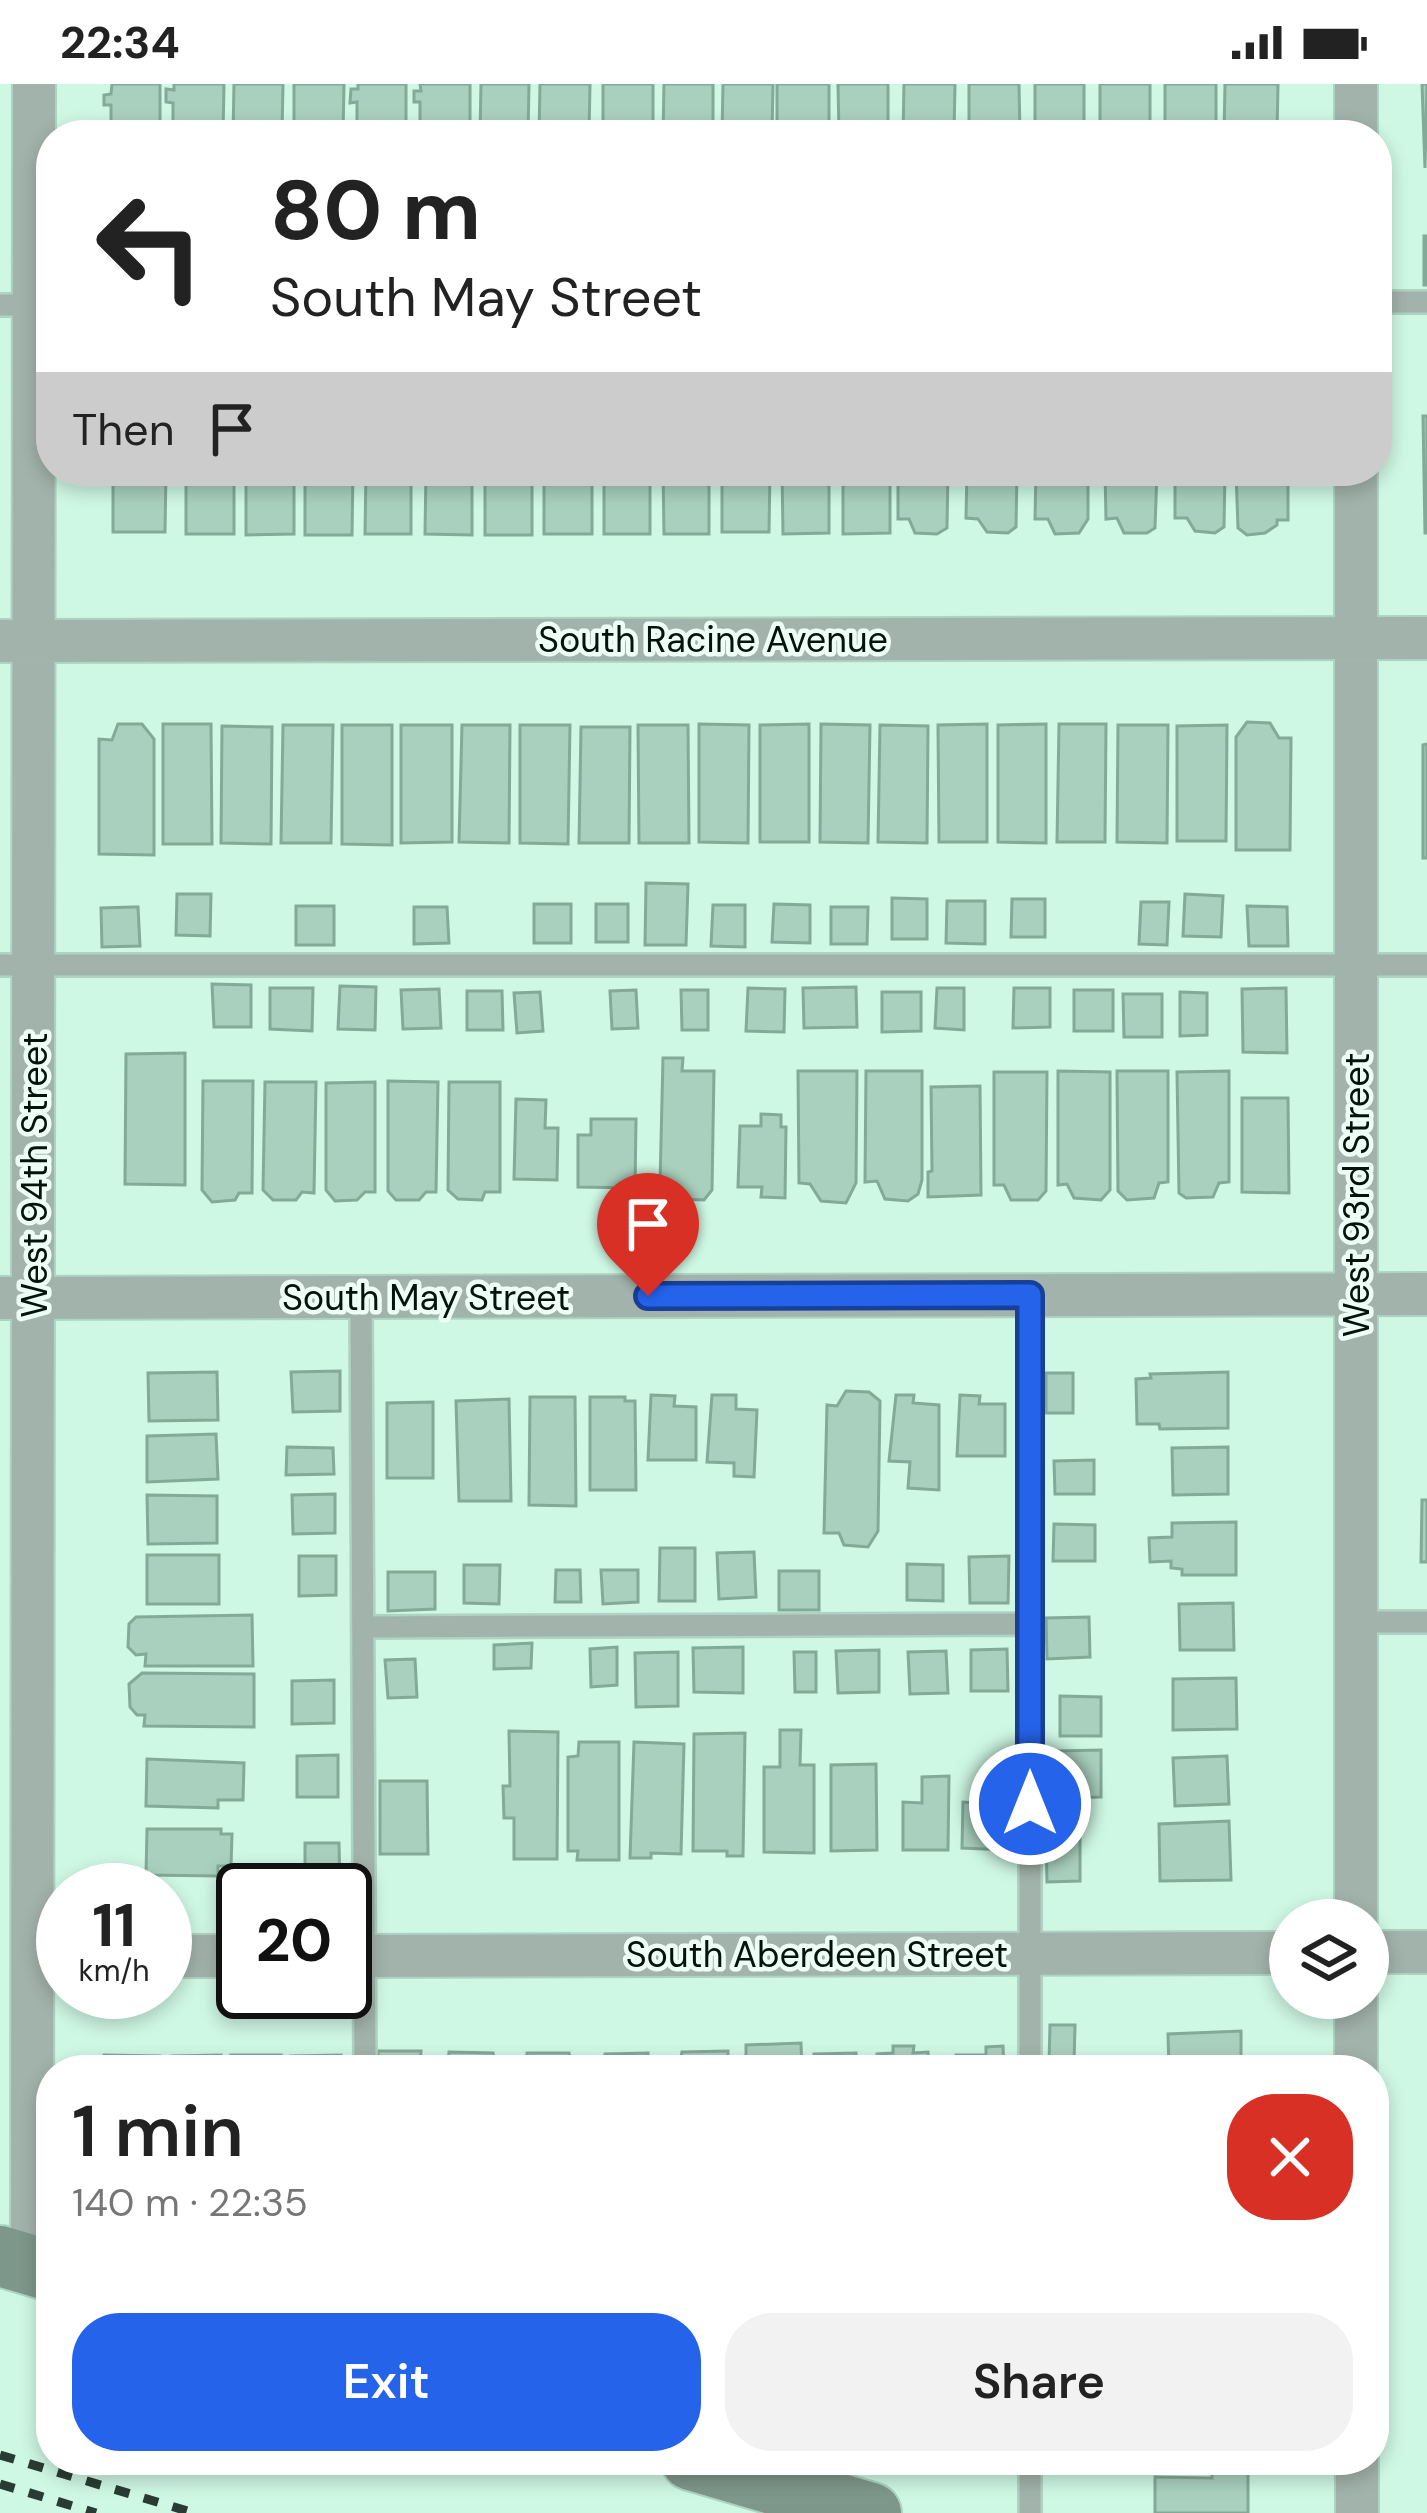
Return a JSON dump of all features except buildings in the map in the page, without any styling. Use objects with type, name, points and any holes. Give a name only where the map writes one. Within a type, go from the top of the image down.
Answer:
[{"type":"main road","points":[[742,2475],[871,2513]]},
{"type":"street","name":"West 94th Street","points":[[34,84],[17,641],[17,1298],[44,1863]]},
{"type":"street","points":[[1356,84],[1356,120]]},
{"type":"street","name":"West 93rd Street","points":[[1356,486],[1356,1899]]},
{"type":"street","name":"South Racine Avenue","points":[[17,641],[1427,638]]},
{"type":"street","name":"South May Street","points":[[17,1298],[1427,1294]]},
{"type":"street","name":"South Aberdeen Street","points":[[372,1956],[1269,1952]]},
{"type":"street","points":[[1389,1952],[1427,1952]]},
{"type":"street","name":"West 94th Street","points":[[42,2055],[44,2019]]},
{"type":"street","points":[[1356,2019],[1356,2055]]},
{"type":"street","name":"West 94th Street","points":[[28,2264],[36,2141]]},
{"type":"street","points":[[1357,2475],[1357,2513]]},
{"type":"lane","points":[[1392,302],[1427,302]]},
{"type":"lane","points":[[17,965],[1427,965]]},
{"type":"lane","points":[[1030,1295],[1030,2055]]},
{"type":"lane","points":[[357,1863],[363,1627],[361,1297]]},
{"type":"lane","points":[[1356,1622],[1427,1622]]},
{"type":"lane","points":[[363,1627],[1030,1624]]},
{"type":"lane","points":[[361,2019],[364,2055]]},
{"type":"lane","points":[[1030,2475],[1030,2513]]},
{"type":"railway","points":[[0,2455],[36,2466]]},
{"type":"railway","points":[[67,2475],[194,2513]]},
{"type":"railway","points":[[0,2484],[96,2513]]},
{"type":"route","points":[[648,1296],[1030,1295],[1030,1804]]}]
